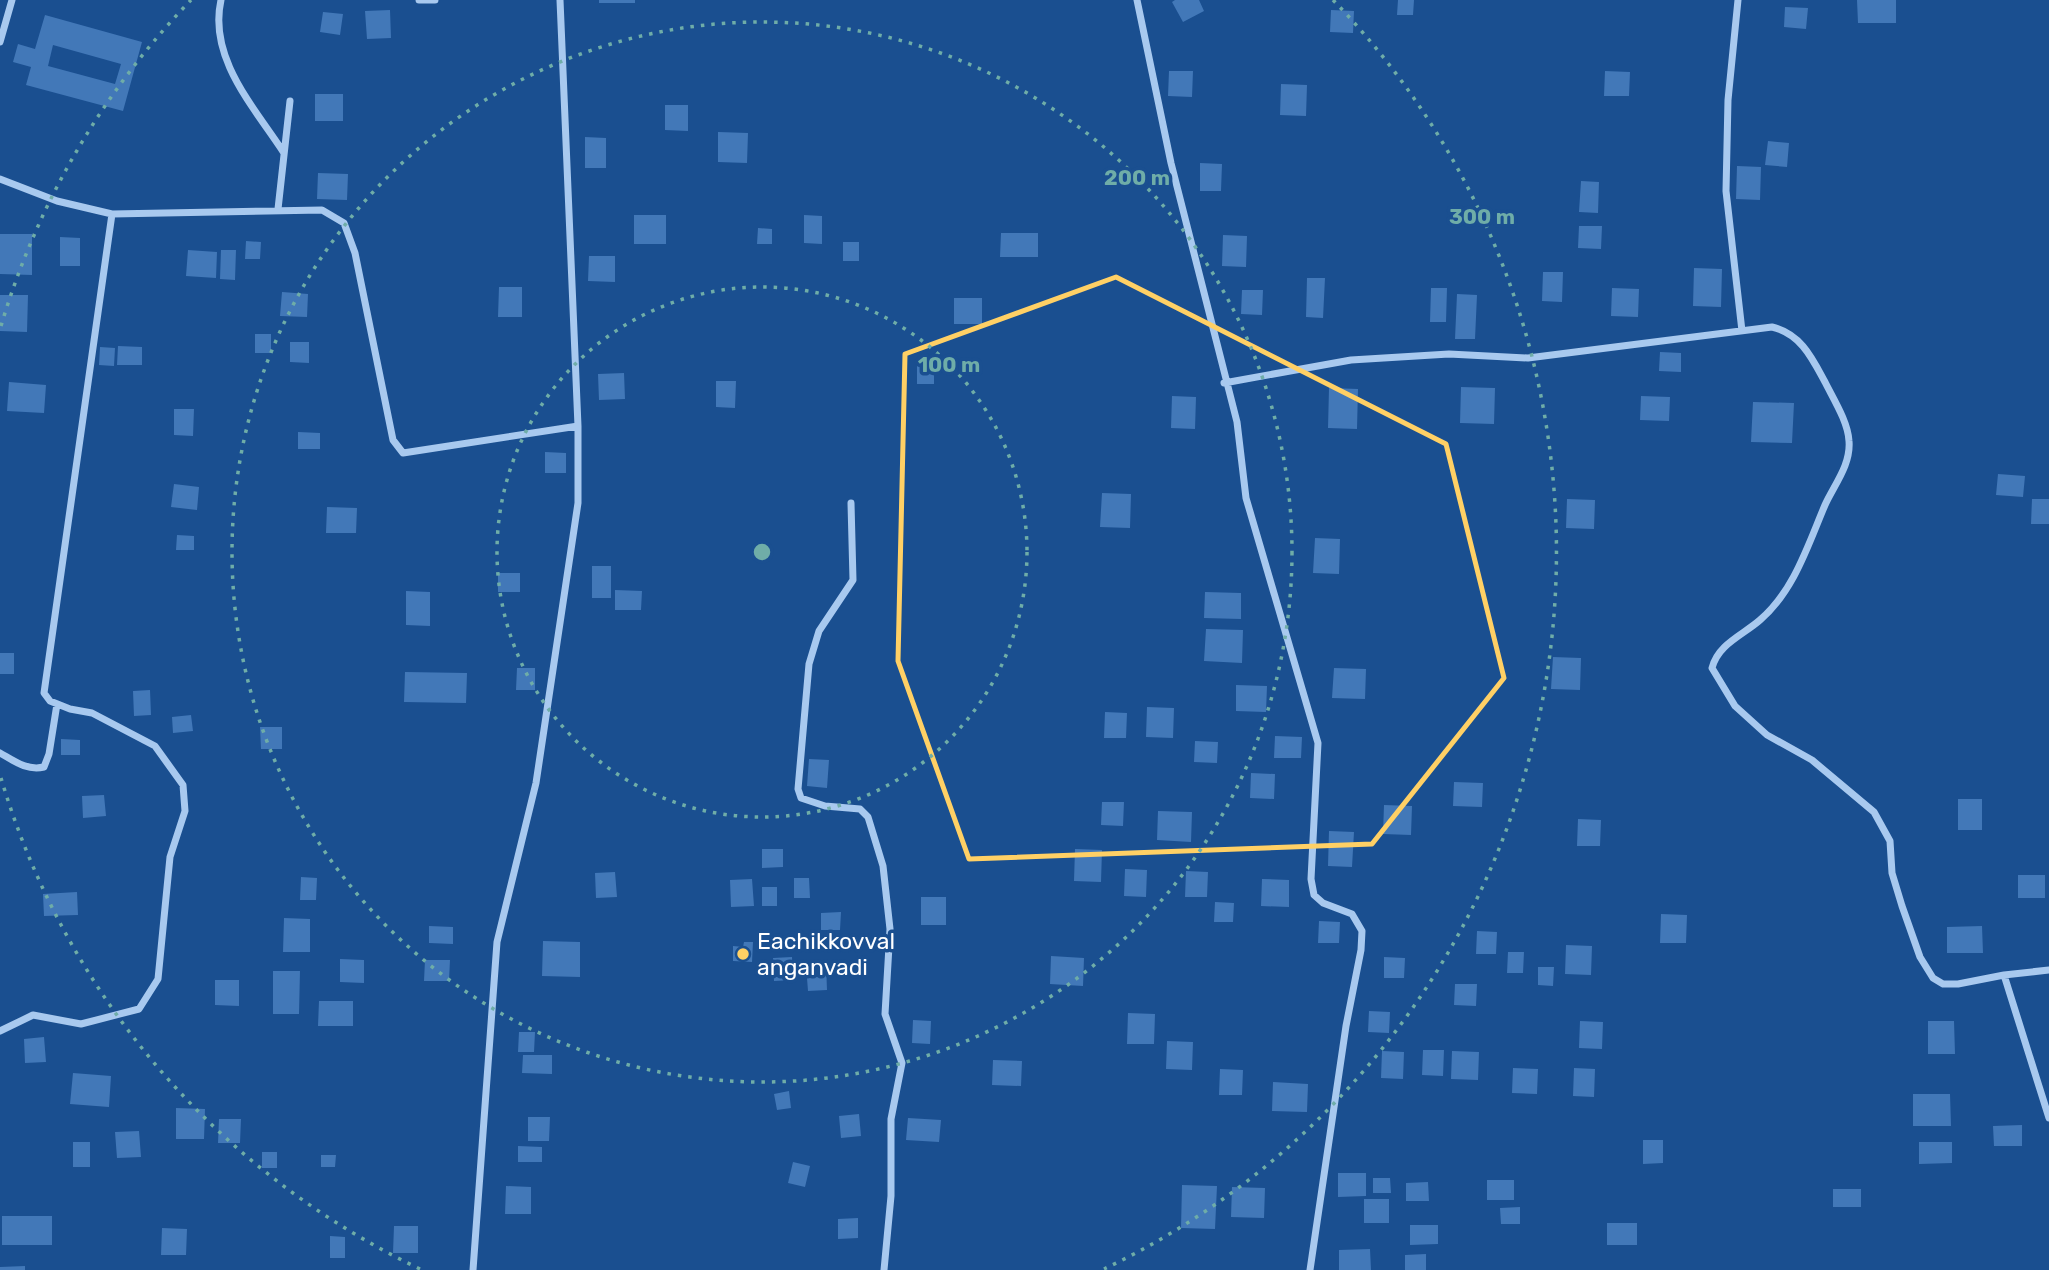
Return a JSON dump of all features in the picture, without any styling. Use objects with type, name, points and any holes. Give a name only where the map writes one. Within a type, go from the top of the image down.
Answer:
[{"type":"street","points":[[0,43],[12,0]]},
{"type":"street","points":[[221,0],[217,31],[223,53],[237,82],[284,153]]},
{"type":"street","points":[[419,0],[435,0]]},
{"type":"street","points":[[473,1270],[497,942],[536,783],[578,503],[578,426],[560,0]]},
{"type":"street","points":[[1137,0],[1171,163],[1224,383],[1237,422],[1246,498],[1318,743],[1311,879],[1314,895],[1323,903],[1352,915],[1362,931],[1310,1270]]},
{"type":"street","points":[[1738,0],[1728,100],[1726,191],[1742,331]]},
{"type":"street","points":[[278,209],[290,101]]},
{"type":"street","points":[[0,179],[57,201],[112,214],[278,209],[322,211],[344,223],[355,253],[393,440],[403,453],[578,426]]},
{"type":"street","points":[[0,1031],[33,1016],[81,1024],[139,1009],[158,979],[170,857],[185,811],[183,785],[155,746],[92,713],[57,704],[44,693],[112,214]]},
{"type":"street","points":[[1224,383],[1351,360],[1448,354],[1528,358],[1772,327],[1788,331],[1811,356],[1837,406],[1849,441],[1846,464],[1793,578],[1759,622],[1732,639],[1714,659],[1712,668],[1735,706],[1767,735],[1812,760],[1874,812],[1890,841],[1892,873],[1906,919],[1920,957],[1933,978],[1943,984],[1958,984],[2049,970]]},
{"type":"street","points":[[851,503],[853,580],[819,631],[809,664],[798,789],[802,797],[811,802],[860,809],[868,817],[883,866],[890,929],[885,1014],[902,1063],[891,1119],[891,1196],[884,1270]]},
{"type":"street","points":[[0,752],[23,766],[35,769],[44,767],[50,754],[57,704]]},
{"type":"street","points":[[2004,975],[2049,1118]]},
{"type":"highlighted area","points":[[1116,277],[1446,444],[1504,678],[1372,844],[969,859],[898,661],[905,354]]},
{"type":"building","points":[[599,0],[635,0],[635,3],[599,3]]},
{"type":"building","points":[[1199,0],[1204,11],[1183,22],[1172,2]]},
{"type":"building","points":[[1398,0],[1414,0],[1413,15],[1397,15]]},
{"type":"building","points":[[1857,0],[1896,0],[1896,23],[1858,23]]},
{"type":"building","points":[[1785,7],[1808,8],[1806,29],[1784,27]]},
{"type":"building","points":[[390,10],[391,38],[367,39],[365,11]]},
{"type":"building","points":[[1331,10],[1354,11],[1353,33],[1330,32]]},
{"type":"building","points":[[323,12],[343,14],[340,35],[320,32]]},
{"type":"building","points":[[45,15],[142,42],[123,111],[26,85],[31,67],[13,62],[18,44],[35,49]],"holes":[[[53,45],[121,64],[115,84],[48,66]]]},
{"type":"building","points":[[1169,71],[1193,71],[1192,97],[1168,96]]},
{"type":"building","points":[[1605,71],[1630,72],[1629,96],[1604,96]]},
{"type":"building","points":[[1281,84],[1307,85],[1306,116],[1280,115]]},
{"type":"building","points":[[315,94],[343,94],[343,121],[315,121]]},
{"type":"building","points":[[665,105],[688,105],[688,131],[665,130]]},
{"type":"building","points":[[718,132],[748,133],[747,163],[718,162]]},
{"type":"building","points":[[585,137],[606,138],[606,168],[585,168]]},
{"type":"building","points":[[1768,141],[1789,143],[1787,167],[1765,165]]},
{"type":"building","points":[[1200,163],[1222,164],[1221,191],[1200,191]]},
{"type":"building","points":[[1737,166],[1761,167],[1760,200],[1736,199]]},
{"type":"building","points":[[318,173],[348,174],[347,200],[317,199]]},
{"type":"building","points":[[1581,181],[1599,182],[1598,213],[1579,212]]},
{"type":"building","points":[[634,215],[666,215],[666,244],[634,244]]},
{"type":"building","points":[[804,215],[822,216],[822,244],[804,243]]},
{"type":"building","points":[[1579,226],[1602,226],[1601,249],[1578,248]]},
{"type":"building","points":[[758,228],[772,229],[772,244],[757,244]]},
{"type":"building","points":[[1001,233],[1038,233],[1038,257],[1000,257]]},
{"type":"building","points":[[0,234],[32,234],[32,275],[0,274]]},
{"type":"building","points":[[1223,235],[1247,236],[1246,267],[1222,266]]},
{"type":"building","points":[[60,237],[80,238],[80,266],[60,266]]},
{"type":"building","points":[[246,241],[261,242],[260,259],[245,259]]},
{"type":"building","points":[[843,242],[859,242],[859,261],[843,261]]},
{"type":"building","points":[[188,250],[217,252],[216,278],[186,276]]},
{"type":"building","points":[[221,250],[236,250],[235,280],[220,279]]},
{"type":"building","points":[[589,256],[615,256],[615,282],[588,281]]},
{"type":"building","points":[[1694,268],[1722,269],[1721,307],[1693,306]]},
{"type":"building","points":[[1543,272],[1563,272],[1562,302],[1542,301]]},
{"type":"building","points":[[1307,278],[1325,278],[1323,318],[1306,317]]},
{"type":"building","points":[[499,287],[522,287],[522,317],[498,317]]},
{"type":"building","points":[[1431,288],[1447,288],[1446,322],[1430,322]]},
{"type":"building","points":[[1612,288],[1639,289],[1638,317],[1611,316]]},
{"type":"building","points":[[1242,290],[1263,290],[1262,315],[1241,314]]},
{"type":"building","points":[[282,292],[308,294],[307,317],[280,316]]},
{"type":"building","points":[[1457,294],[1477,295],[1475,339],[1455,339]]},
{"type":"building","points":[[0,295],[28,295],[27,332],[0,331]]},
{"type":"building","points":[[954,298],[982,298],[982,324],[954,324]]},
{"type":"building","points":[[255,334],[271,334],[271,353],[255,353]]},
{"type":"building","points":[[290,342],[309,342],[309,363],[290,362]]},
{"type":"building","points":[[118,346],[142,347],[142,365],[117,365]]},
{"type":"building","points":[[100,347],[115,348],[114,366],[99,365]]},
{"type":"building","points":[[1660,352],[1681,353],[1681,372],[1659,371]]},
{"type":"building","points":[[917,362],[934,362],[934,384],[917,384]]},
{"type":"building","points":[[624,373],[625,399],[599,400],[598,374]]},
{"type":"building","points":[[716,381],[736,381],[735,408],[716,407]]},
{"type":"building","points":[[9,382],[46,385],[44,413],[7,411]]},
{"type":"building","points":[[1461,387],[1495,388],[1494,424],[1460,423]]},
{"type":"building","points":[[1329,388],[1358,389],[1357,429],[1328,428]]},
{"type":"building","points":[[1172,396],[1196,397],[1195,429],[1171,428]]},
{"type":"building","points":[[1641,396],[1670,397],[1669,421],[1640,420]]},
{"type":"building","points":[[1753,402],[1794,403],[1792,443],[1751,442]]},
{"type":"building","points":[[174,409],[194,409],[193,436],[174,435]]},
{"type":"building","points":[[298,432],[320,433],[320,449],[298,449]]},
{"type":"building","points":[[545,452],[566,453],[566,473],[545,473]]},
{"type":"building","points":[[1998,474],[2025,476],[2023,497],[1996,495]]},
{"type":"building","points":[[174,484],[199,487],[197,510],[171,507]]},
{"type":"building","points":[[1102,493],[1131,494],[1130,528],[1100,527]]},
{"type":"building","points":[[1567,499],[1595,500],[1594,529],[1566,528]]},
{"type":"building","points":[[2032,499],[2049,499],[2049,524],[2031,524]]},
{"type":"building","points":[[327,507],[357,508],[356,533],[326,533]]},
{"type":"building","points":[[177,535],[194,536],[194,550],[176,550]]},
{"type":"building","points":[[1315,538],[1340,539],[1339,574],[1313,573]]},
{"type":"building","points":[[592,566],[611,566],[611,598],[592,598]]},
{"type":"building","points":[[498,573],[520,573],[520,592],[498,592]]},
{"type":"building","points":[[615,590],[642,591],[641,610],[615,610]]},
{"type":"building","points":[[406,591],[430,592],[430,626],[406,625]]},
{"type":"building","points":[[1205,592],[1241,593],[1241,619],[1204,618]]},
{"type":"building","points":[[1206,629],[1243,630],[1242,663],[1204,661]]},
{"type":"building","points":[[0,653],[14,653],[14,674],[0,674]]},
{"type":"building","points":[[1553,657],[1581,658],[1580,690],[1551,689]]},
{"type":"building","points":[[517,668],[535,668],[535,690],[516,690]]},
{"type":"building","points":[[1334,668],[1366,669],[1365,699],[1332,698]]},
{"type":"building","points":[[405,672],[467,673],[466,703],[404,702]]},
{"type":"building","points":[[1236,685],[1267,686],[1266,712],[1236,711]]},
{"type":"building","points":[[150,690],[151,715],[134,716],[133,691]]},
{"type":"building","points":[[1147,707],[1174,708],[1173,738],[1146,737]]},
{"type":"building","points":[[1105,712],[1127,713],[1126,738],[1104,738]]},
{"type":"building","points":[[191,715],[193,731],[173,733],[172,717]]},
{"type":"building","points":[[260,727],[282,727],[282,749],[261,749]]},
{"type":"building","points":[[1275,736],[1302,737],[1301,758],[1274,758]]},
{"type":"building","points":[[61,739],[80,740],[80,755],[61,755]]},
{"type":"building","points":[[1195,741],[1218,742],[1217,763],[1194,762]]},
{"type":"building","points":[[809,759],[829,760],[827,788],[807,786]]},
{"type":"building","points":[[1251,773],[1275,774],[1274,799],[1250,798]]},
{"type":"building","points":[[1454,782],[1483,783],[1482,807],[1453,806]]},
{"type":"building","points":[[104,795],[106,816],[83,818],[82,796]]},
{"type":"building","points":[[1958,799],[1982,799],[1982,830],[1958,830]]},
{"type":"building","points":[[1102,802],[1124,802],[1123,826],[1101,825]]},
{"type":"building","points":[[1384,805],[1412,806],[1411,835],[1383,834]]},
{"type":"building","points":[[1158,811],[1192,812],[1191,842],[1157,840]]},
{"type":"building","points":[[1578,819],[1601,820],[1600,846],[1577,846]]},
{"type":"building","points":[[1329,831],[1354,832],[1352,867],[1328,866]]},
{"type":"building","points":[[762,849],[783,849],[783,867],[762,868]]},
{"type":"building","points":[[1075,849],[1102,850],[1101,882],[1074,881]]},
{"type":"building","points":[[1125,869],[1147,870],[1146,897],[1124,896]]},
{"type":"building","points":[[1186,871],[1208,872],[1207,897],[1185,897]]},
{"type":"building","points":[[615,872],[617,897],[596,898],[595,873]]},
{"type":"building","points":[[2018,875],[2045,875],[2045,898],[2018,898]]},
{"type":"building","points":[[301,877],[317,878],[316,900],[300,900]]},
{"type":"building","points":[[794,878],[809,878],[810,898],[794,898]]},
{"type":"building","points":[[752,879],[754,906],[731,907],[730,880]]},
{"type":"building","points":[[1262,879],[1289,880],[1289,907],[1261,906]]},
{"type":"building","points":[[762,887],[777,887],[777,906],[762,906]]},
{"type":"building","points":[[77,892],[78,915],[44,916],[43,894]]},
{"type":"building","points":[[921,897],[946,897],[946,925],[921,925]]},
{"type":"building","points":[[1215,902],[1234,903],[1233,922],[1214,922]]},
{"type":"building","points":[[841,912],[840,930],[821,930],[821,913]]},
{"type":"building","points":[[1661,914],[1687,915],[1686,943],[1660,943]]},
{"type":"building","points":[[284,918],[310,919],[310,952],[283,952]]},
{"type":"building","points":[[1319,921],[1340,922],[1339,943],[1318,943]]},
{"type":"building","points":[[429,926],[453,927],[453,944],[429,943]]},
{"type":"building","points":[[1982,926],[1983,953],[1947,953],[1947,927]]},
{"type":"building","points":[[1477,931],[1497,932],[1496,954],[1476,954]]},
{"type":"building","points":[[543,941],[580,942],[580,977],[542,976]]},
{"type":"building","name":"Eachikkovval anganvadi","points":[[744,942],[753,942],[752,962],[733,961],[733,946],[743,947]]},
{"type":"building","points":[[1566,945],[1592,946],[1591,975],[1565,974]]},
{"type":"building","points":[[1508,952],[1524,952],[1523,973],[1507,973]]},
{"type":"building","points":[[1051,956],[1084,958],[1083,986],[1050,984]]},
{"type":"building","points":[[792,957],[793,980],[774,981],[773,958]]},
{"type":"building","points":[[1384,957],[1405,958],[1404,978],[1384,978]]},
{"type":"building","points":[[340,959],[364,960],[364,983],[340,982]]},
{"type":"building","points":[[425,960],[450,960],[449,981],[424,981]]},
{"type":"building","points":[[826,964],[827,990],[808,991],[806,965]]},
{"type":"building","points":[[1538,967],[1554,967],[1553,986],[1538,985]]},
{"type":"building","points":[[273,971],[300,971],[299,1014],[273,1014]]},
{"type":"building","points":[[215,980],[239,980],[239,1006],[215,1005]]},
{"type":"building","points":[[1455,984],[1477,984],[1476,1006],[1454,1005]]},
{"type":"building","points":[[319,1001],[353,1001],[353,1026],[318,1026]]},
{"type":"building","points":[[1369,1011],[1390,1012],[1389,1033],[1368,1032]]},
{"type":"building","points":[[1128,1013],[1155,1014],[1154,1044],[1127,1044]]},
{"type":"building","points":[[913,1020],[931,1021],[930,1044],[912,1043]]},
{"type":"building","points":[[1580,1021],[1603,1022],[1602,1049],[1579,1048]]},
{"type":"building","points":[[1928,1021],[1954,1021],[1955,1054],[1928,1054]]},
{"type":"building","points":[[519,1032],[535,1032],[534,1052],[518,1052]]},
{"type":"building","points":[[44,1037],[46,1062],[25,1063],[24,1039]]},
{"type":"building","points":[[1167,1041],[1193,1042],[1192,1070],[1166,1069]]},
{"type":"building","points":[[1423,1050],[1444,1050],[1443,1076],[1422,1075]]},
{"type":"building","points":[[1382,1051],[1404,1052],[1403,1079],[1381,1078]]},
{"type":"building","points":[[1452,1051],[1479,1052],[1478,1080],[1451,1079]]},
{"type":"building","points":[[523,1055],[552,1055],[552,1074],[522,1073]]},
{"type":"building","points":[[993,1060],[1022,1061],[1021,1086],[992,1085]]},
{"type":"building","points":[[1513,1068],[1538,1069],[1537,1094],[1512,1093]]},
{"type":"building","points":[[1574,1068],[1595,1069],[1594,1097],[1573,1096]]},
{"type":"building","points":[[1220,1069],[1243,1070],[1242,1095],[1219,1095]]},
{"type":"building","points":[[73,1073],[111,1076],[109,1107],[70,1104]]},
{"type":"building","points":[[1273,1082],[1308,1084],[1307,1112],[1272,1111]]},
{"type":"building","points":[[789,1091],[791,1108],[777,1110],[774,1094]]},
{"type":"building","points":[[1913,1094],[1950,1094],[1951,1126],[1913,1126]]},
{"type":"building","points":[[176,1108],[205,1109],[204,1139],[176,1139]]},
{"type":"building","points":[[859,1114],[861,1136],[841,1138],[839,1116]]},
{"type":"building","points":[[528,1117],[550,1117],[549,1141],[528,1141]]},
{"type":"building","points":[[908,1118],[941,1120],[939,1142],[906,1140]]},
{"type":"building","points":[[219,1119],[241,1119],[240,1143],[218,1143]]},
{"type":"building","points":[[2022,1125],[2022,1146],[1994,1146],[1993,1126]]},
{"type":"building","points":[[139,1131],[141,1157],[117,1158],[115,1132]]},
{"type":"building","points":[[1643,1140],[1663,1140],[1663,1163],[1643,1164]]},
{"type":"building","points":[[73,1142],[90,1142],[90,1167],[73,1167]]},
{"type":"building","points":[[1919,1142],[1952,1142],[1952,1163],[1919,1164]]},
{"type":"building","points":[[518,1146],[542,1147],[542,1162],[518,1162]]},
{"type":"building","points":[[262,1152],[277,1152],[277,1168],[262,1168]]},
{"type":"building","points":[[321,1155],[336,1155],[335,1167],[321,1167]]},
{"type":"building","points":[[793,1162],[810,1166],[805,1187],[788,1183]]},
{"type":"building","points":[[1338,1173],[1366,1173],[1366,1196],[1338,1197]]},
{"type":"building","points":[[1373,1178],[1390,1178],[1391,1193],[1373,1193]]},
{"type":"building","points":[[1487,1180],[1514,1180],[1514,1200],[1487,1200]]},
{"type":"building","points":[[1428,1182],[1429,1201],[1406,1201],[1406,1183]]},
{"type":"building","points":[[1182,1185],[1217,1186],[1215,1229],[1181,1228]]},
{"type":"building","points":[[506,1186],[531,1187],[531,1214],[505,1214]]},
{"type":"building","points":[[1232,1187],[1265,1188],[1264,1218],[1231,1217]]},
{"type":"building","points":[[1833,1189],[1861,1189],[1861,1207],[1833,1207]]},
{"type":"building","points":[[1364,1199],[1389,1199],[1389,1223],[1364,1223]]},
{"type":"building","points":[[1520,1207],[1520,1224],[1501,1224],[1500,1208]]},
{"type":"building","points":[[2,1216],[52,1216],[52,1245],[2,1245]]},
{"type":"building","points":[[858,1218],[858,1238],[838,1239],[838,1219]]},
{"type":"building","points":[[1607,1223],[1637,1223],[1637,1245],[1607,1245]]},
{"type":"building","points":[[1410,1225],[1438,1225],[1438,1244],[1410,1245]]},
{"type":"building","points":[[394,1226],[418,1226],[418,1253],[393,1253]]},
{"type":"building","points":[[162,1228],[187,1229],[186,1255],[161,1255]]},
{"type":"building","points":[[330,1236],[345,1237],[345,1258],[330,1258]]},
{"type":"building","points":[[1370,1249],[1371,1270],[1339,1270],[1339,1250]]},
{"type":"building","points":[[1426,1254],[1426,1270],[1405,1270],[1405,1255]]},
{"type":"building","points":[[25,1266],[25,1270],[0,1270],[0,1267]]},
{"type":"place","name":"Eachikkovval anganvadi","points":[[743,954]]}]
